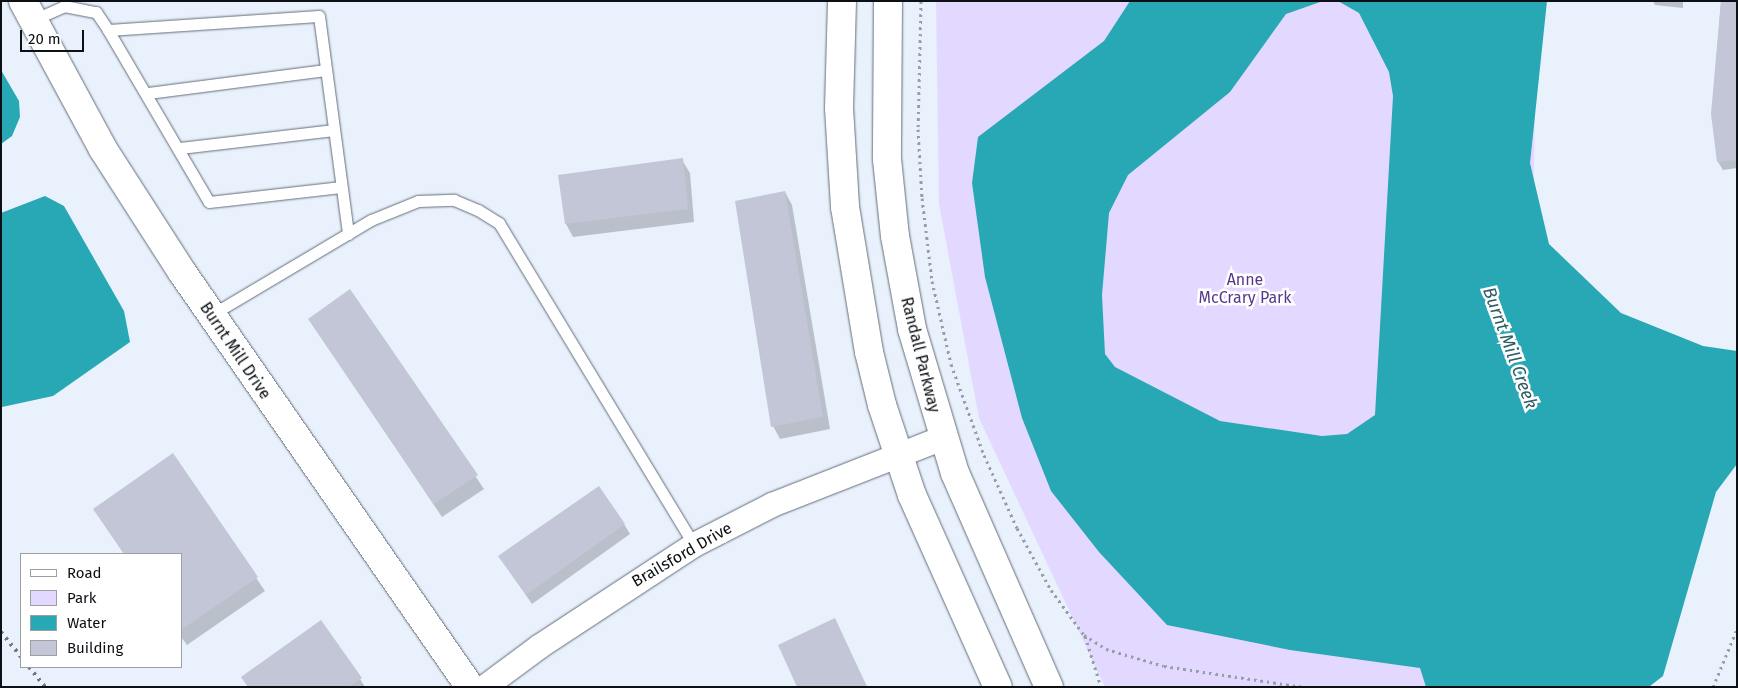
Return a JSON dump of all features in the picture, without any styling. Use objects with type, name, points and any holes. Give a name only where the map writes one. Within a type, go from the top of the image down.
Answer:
[{"type":"main road","points":[[842,1],[839,108],[845,207],[863,324],[882,405],[898,458],[998,687]]},
{"type":"main road","name":"Randall Parkway","points":[[888,1],[886,127],[895,236],[912,329],[943,438],[969,508],[1049,687]]},
{"type":"main road","name":"Burnt Mill Drive","points":[[28,11],[103,149],[211,315],[470,687]]},
{"type":"street","name":"Brailsford Drive","points":[[485,687],[547,641],[694,545],[772,505],[898,458],[943,438]]},
{"type":"lane","points":[[28,11],[64,6],[96,12],[148,93],[210,202],[342,187]]},
{"type":"lane","points":[[108,30],[319,16],[348,234]]},
{"type":"lane","points":[[148,93],[326,70]]},
{"type":"lane","points":[[180,148],[334,130]]},
{"type":"lane","points":[[211,315],[371,220],[418,201],[454,200],[499,223],[694,545]]},
{"type":"path","points":[[921,1],[918,129],[922,198],[932,281],[951,364],[984,455],[1017,528],[1051,590],[1084,635],[1102,687]]},
{"type":"path","points":[[1713,687],[1737,629]]},
{"type":"path","points":[[1084,635],[1106,648],[1164,666],[1302,687]]},
{"type":"green space","name":"Anne McCrary Park","points":[[936,1],[1537,1],[1524,687],[1105,687],[979,418],[939,204]]},
{"type":"water","name":"Anne McCrary Park","points":[[1130,1],[1323,1],[1286,14],[1230,92],[1128,175],[1109,213],[1102,295],[1105,354],[1115,367],[1220,421],[1322,436],[1347,434],[1375,415],[1393,96],[1389,72],[1359,13],[1338,1],[1547,1],[1530,163],[1549,244],[1621,313],[1703,346],[1737,351],[1737,464],[1716,492],[1663,676],[1650,686],[1426,687],[1420,668],[1290,650],[1167,625],[1099,552],[1051,491],[1022,418],[985,277],[972,183],[978,137],[1104,41]]},
{"type":"water","points":[[1,70],[19,101],[20,117],[12,136],[1,144]]},
{"type":"water","points":[[45,196],[64,206],[124,311],[130,342],[53,396],[2,407],[1,213]]},
{"type":"building","points":[[1721,1],[1737,1],[1737,160],[1717,162],[1711,114]]},
{"type":"building","points":[[683,158],[688,209],[565,224],[558,175]]},
{"type":"building","points":[[785,191],[823,417],[771,427],[735,201]]},
{"type":"building","points":[[350,289],[478,475],[434,504],[308,319]]},
{"type":"building","points":[[173,453],[258,577],[182,629],[182,553],[123,553],[93,509]]},
{"type":"building","points":[[599,486],[625,524],[526,595],[498,556]]},
{"type":"building","points":[[835,618],[867,687],[797,687],[778,645]]},
{"type":"building","points":[[321,620],[362,678],[349,687],[248,687],[241,677]]},
{"type":"railway","points":[[1,632],[20,656]]},
{"type":"railway","points":[[30,668],[45,687]]},
{"type":"water label","name":"Burnt Mill Creek","points":[[1510,348]]}]
